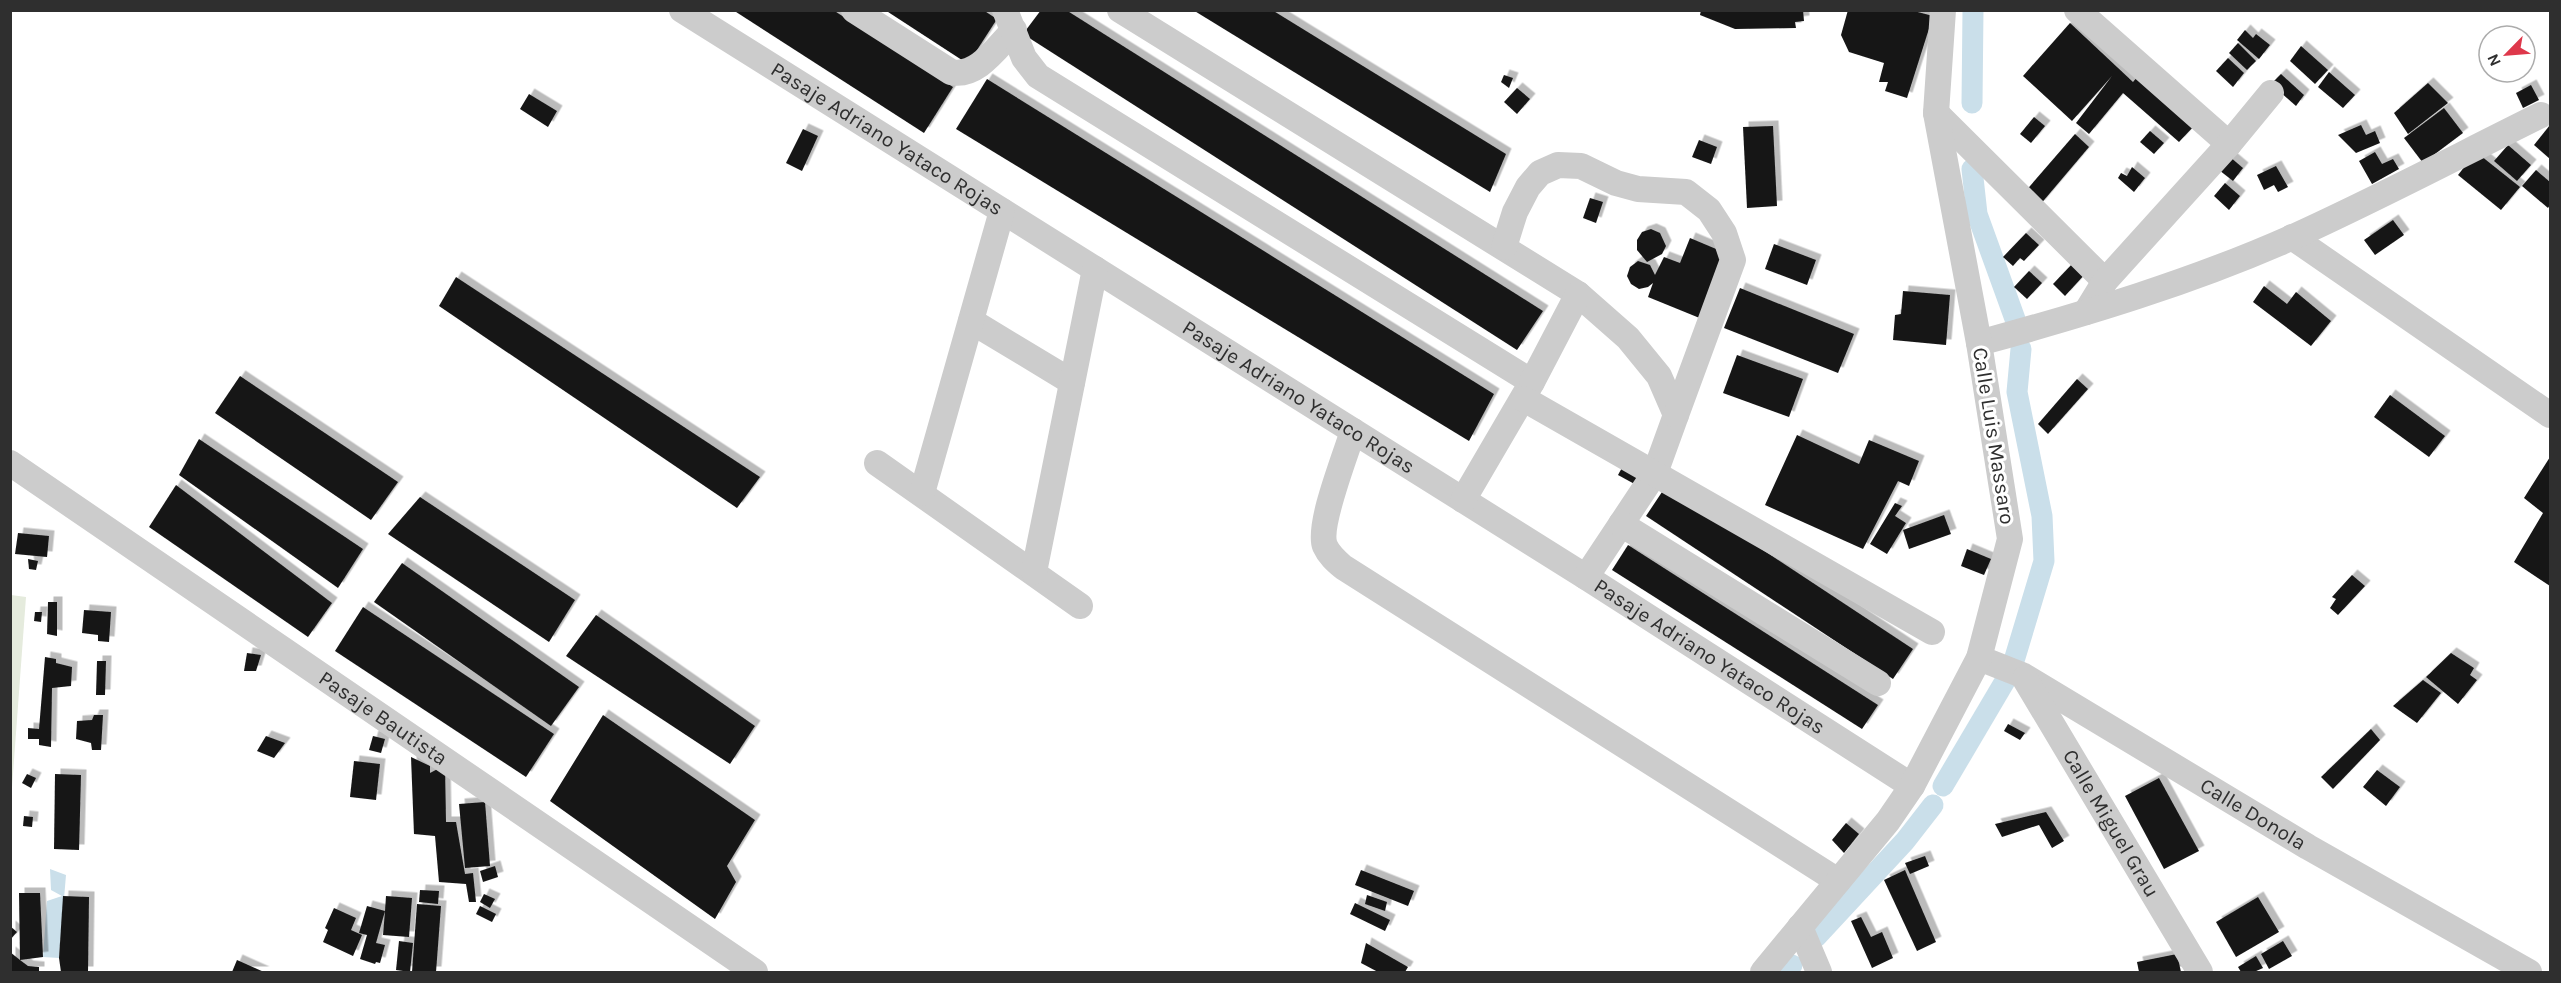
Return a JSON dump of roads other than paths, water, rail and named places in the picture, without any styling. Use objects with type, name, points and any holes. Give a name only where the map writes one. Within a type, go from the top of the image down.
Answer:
[{"type":"street","name":"Pasaje Adriano Yataco Rojas","points":[[682,10],[1586,577],[1912,786]]},
{"type":"street","points":[[854,10],[951,72],[960,74],[969,72],[977,66],[1009,20]]},
{"type":"street","points":[[1120,10],[1578,294],[1628,338],[1659,376],[1676,415]]},
{"type":"street","name":"Calle Luis Massaro","points":[[1763,972],[1888,820],[1912,786],[1979,658],[2010,539],[1979,343],[1936,113],[1943,10]]},
{"type":"street","points":[[2077,10],[2229,144]]},
{"type":"street","points":[[1009,20],[1024,58],[1038,76],[1655,473],[1932,632]]},
{"type":"street","points":[[2086,312],[2105,281],[2229,144],[2271,93]]},
{"type":"street","points":[[1936,113],[2105,281]]},
{"type":"street","points":[[1979,343],[2166,286],[2292,237],[2541,115]]},
{"type":"street","points":[[1504,246],[1515,212],[1528,187],[1540,173],[1558,165],[1581,166],[1616,183],[1638,189],[1686,192],[1709,210],[1724,233],[1733,260],[1655,473],[1586,577]]},
{"type":"street","points":[[922,493],[1002,211]]},
{"type":"street","points":[[2292,237],[2550,416]]},
{"type":"street","points":[[1034,572],[1095,269]]},
{"type":"street","points":[[1463,500],[1528,390],[1578,294]]},
{"type":"street","points":[[970,321],[1072,382]]},
{"type":"street","points":[[1353,431],[1323,527],[1324,544],[1337,562],[1838,881]]},
{"type":"street","name":"Pasaje Bautista","points":[[10,463],[755,972]]},
{"type":"street","points":[[877,463],[1080,606]]},
{"type":"street","points":[[1621,524],[1878,683]]},
{"type":"street","name":"Calle Donola","points":[[1979,658],[2022,675],[2308,847],[2529,972]]},
{"type":"street","name":"Calle Miguel Grau","points":[[2022,675],[2200,972]]},
{"type":"street","points":[[1800,927],[1819,972]]},
{"type":"water","points":[[50,869],[66,875],[59,958],[43,957],[47,901],[62,896],[51,890]]},
{"type":"waterway","points":[[1972,103],[1973,10]]},
{"type":"waterway","points":[[1972,169],[1977,214],[2015,319]]},
{"type":"waterway","points":[[2013,664],[2044,561],[2042,516],[2017,392],[2021,349]]},
{"type":"waterway","points":[[1943,786],[2005,681]]},
{"type":"waterway","points":[[1816,937],[1905,841],[1933,805]]},
{"type":"waterway","points":[[1786,972],[1792,965]]}]
